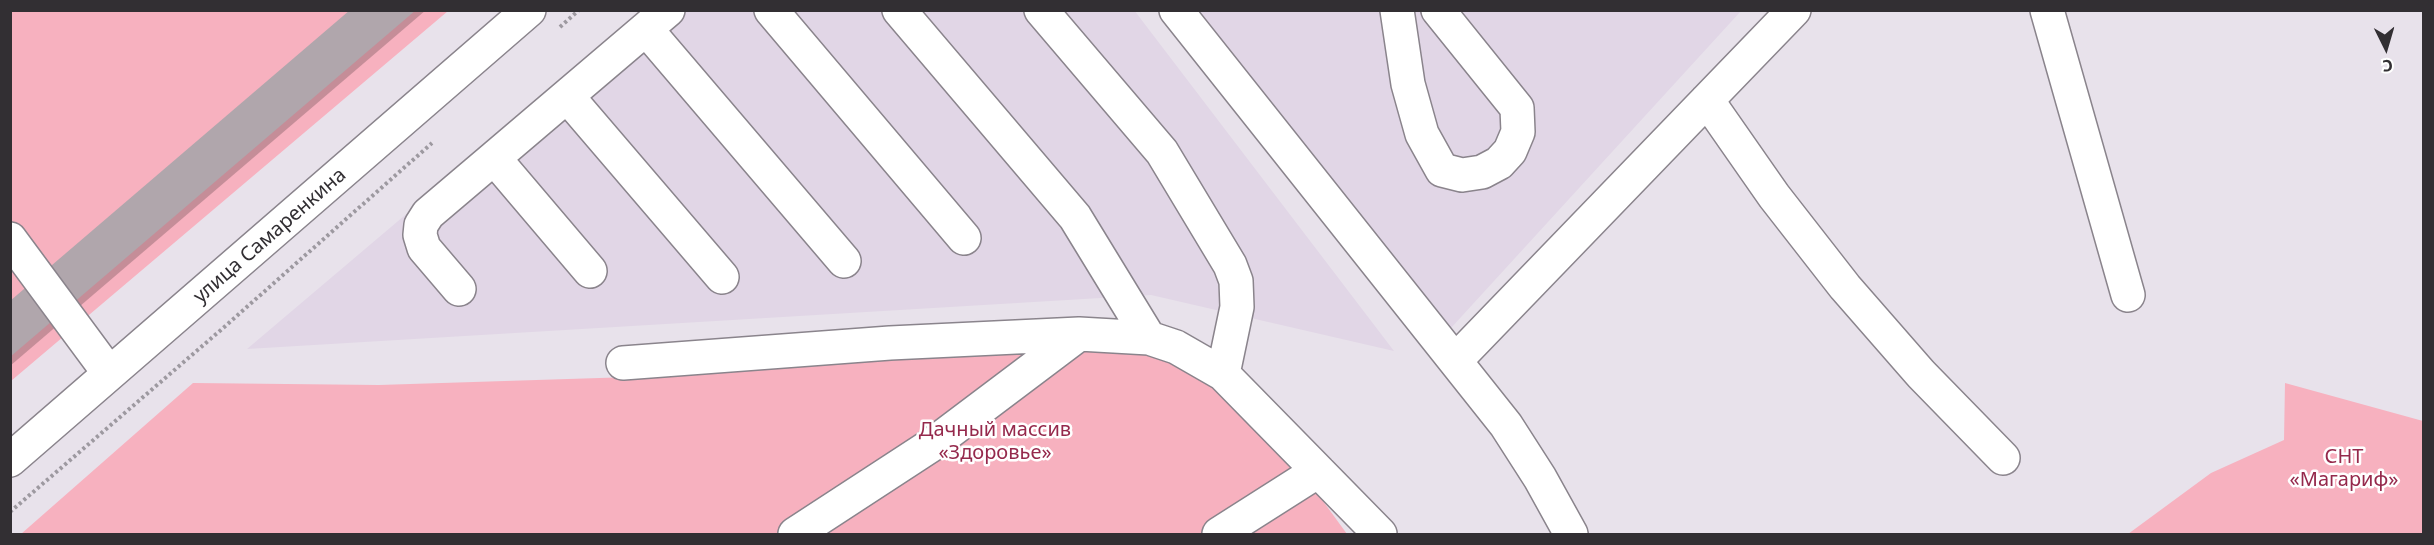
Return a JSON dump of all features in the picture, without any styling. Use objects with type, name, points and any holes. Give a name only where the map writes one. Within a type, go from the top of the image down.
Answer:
[{"type":"main road","name":"улица Самаренкина","points":[[10,460],[529,10]]},
{"type":"main road","points":[[771,10],[964,238]]},
{"type":"main road","points":[[899,10],[1075,217],[1149,338]]},
{"type":"main road","points":[[1041,10],[1162,152],[1230,265],[1236,281],[1237,307],[1223,374]]},
{"type":"main road","points":[[1176,10],[1506,425],[1540,478],[1571,534]]},
{"type":"main road","points":[[1397,10],[1408,84],[1422,134],[1442,170],[1462,175],[1482,172],[1499,163],[1510,151],[1518,132],[1517,108],[1438,10]]},
{"type":"main road","points":[[1456,360],[1794,10]]},
{"type":"main road","points":[[2047,10],[2128,295]]},
{"type":"main road","points":[[459,289],[424,248],[420,235],[421,225],[428,214],[657,20],[844,261]]},
{"type":"main road","points":[[567,96],[722,277]]},
{"type":"main road","points":[[1707,100],[1773,195],[1845,287],[1921,374],[2002,458]]},
{"type":"main road","points":[[494,158],[590,270]]},
{"type":"main road","points":[[10,239],[109,373]]},
{"type":"main road","points":[[795,534],[933,444],[1079,334]]},
{"type":"main road","points":[[623,363],[890,343],[1079,334],[1149,338],[1176,346],[1223,374],[1380,534]]},
{"type":"main road","points":[[1219,534],[1318,471]]},
{"type":"path","points":[[558,29],[579,10]]},
{"type":"path","points":[[10,512],[222,329],[434,141]]},
{"type":"shaded area","points":[[1134,10],[1394,351],[1151,295],[247,349],[646,11]]},
{"type":"shaded area","points":[[1190,11],[1741,11],[1451,328]]},
{"type":"green space","points":[[11,11],[448,11],[11,381]]},
{"type":"green space","name":"Дачный массив «Здоровье»","points":[[967,347],[1134,350],[1189,369],[1226,392],[1277,438],[1347,534],[21,534],[193,383],[379,385],[631,377]]},
{"type":"green space","name":"СНТ «Магариф»","points":[[2285,383],[2423,421],[2423,534],[2128,534],[2211,473],[2284,440]]},
{"type":"building","points":[[350,10],[416,10],[10,357],[10,301]]}]
